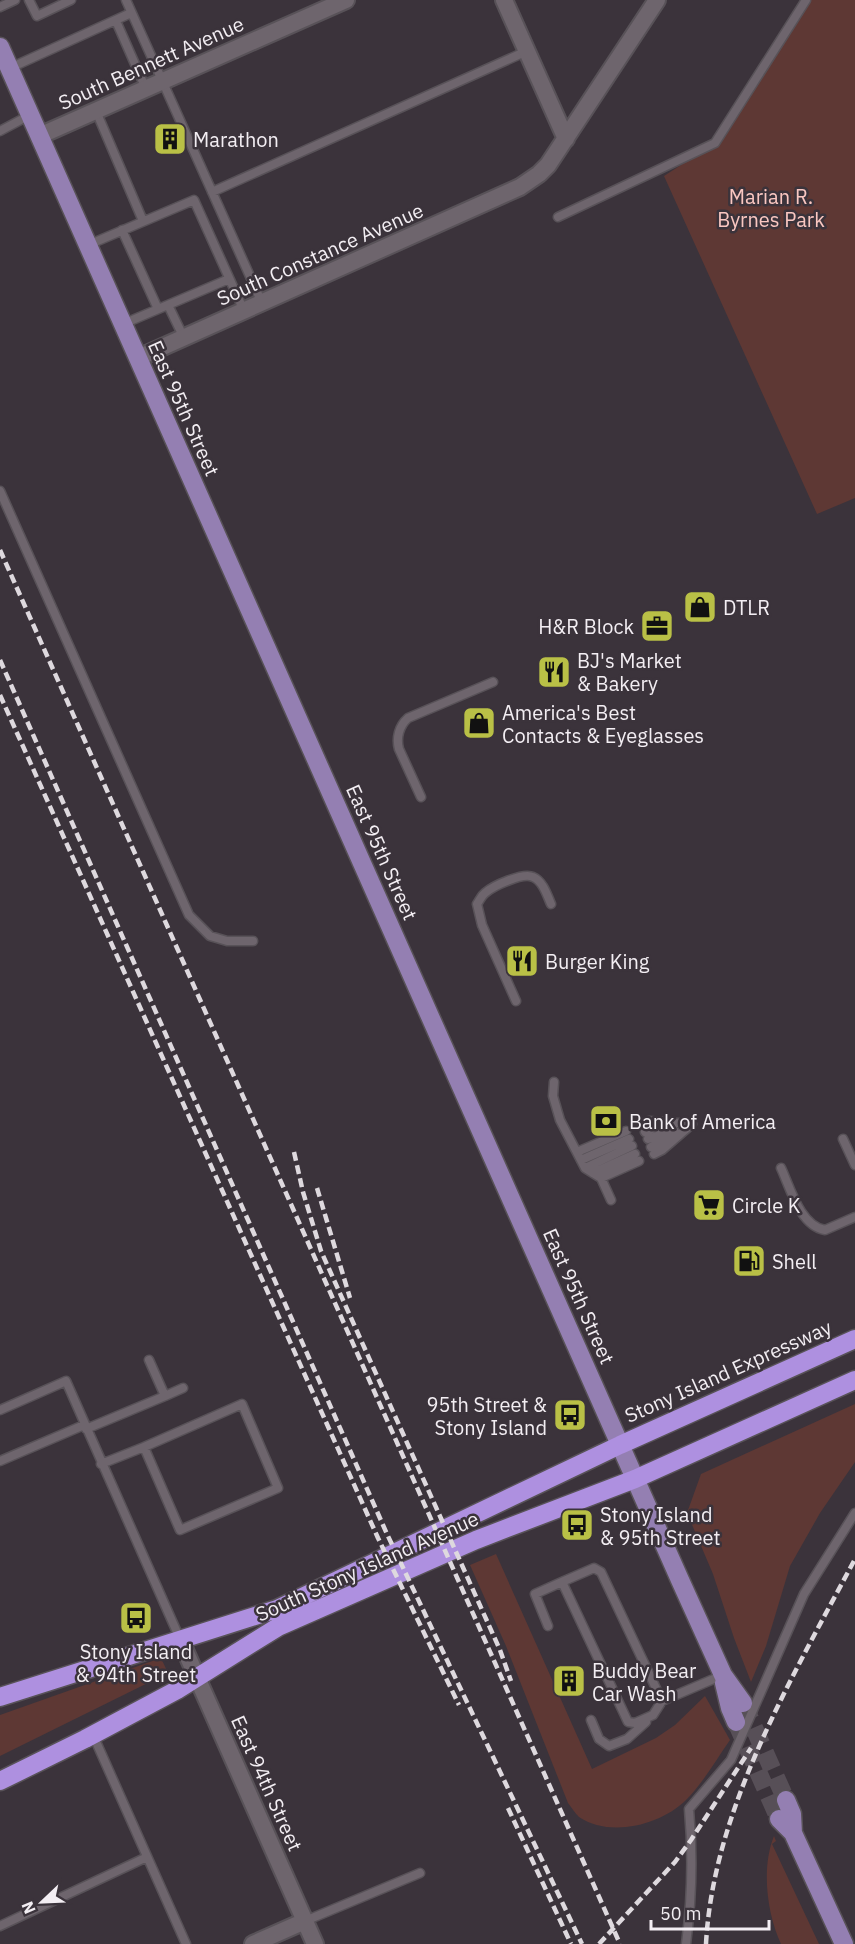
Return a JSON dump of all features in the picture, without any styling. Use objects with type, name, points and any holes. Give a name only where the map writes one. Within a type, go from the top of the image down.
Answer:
[{"type":"highway","name":"Stony Island Expressway","points":[[620,1445],[853,1336]]},
{"type":"highway","points":[[635,1479],[855,1380]]},
{"type":"highway","name":"South Stony Island Avenue","points":[[0,1697],[277,1609],[476,1516],[620,1445]]},
{"type":"highway","name":"South Stony Island Avenue","points":[[0,1781],[93,1735],[197,1678],[278,1627],[476,1540],[635,1479]]},
{"type":"main road","name":"East 95th Street","points":[[3,56],[723,1675],[743,1703]]},
{"type":"main road","name":"East 95th Street","points":[[723,1675],[730,1708],[736,1722]]},
{"type":"main road","points":[[786,1800],[792,1814],[794,1833],[844,1944]]},
{"type":"main road","points":[[779,1819],[794,1833]]},
{"type":"street","name":"South Bennett Avenue","points":[[39,136],[346,0]]},
{"type":"street","points":[[504,0],[566,139]]},
{"type":"street","name":"South Constance Avenue","points":[[138,358],[520,187],[539,174],[566,139],[657,0]]},
{"type":"street","name":"East 94th Street","points":[[180,1640],[315,1944]]},
{"type":"street","points":[[253,1944],[304,1921]]},
{"type":"lane","points":[[0,7],[15,0]]},
{"type":"lane","points":[[29,0],[37,16],[71,0]]},
{"type":"lane","points":[[126,0],[262,303]]},
{"type":"lane","points":[[558,217],[716,143],[806,0]]},
{"type":"lane","points":[[3,56],[116,21],[131,13]]},
{"type":"lane","points":[[116,21],[146,89]]},
{"type":"lane","points":[[212,192],[527,51]]},
{"type":"lane","points":[[96,111],[143,221]]},
{"type":"lane","points":[[0,131],[30,115]]},
{"type":"lane","points":[[88,245],[194,200],[244,311]]},
{"type":"lane","points":[[122,230],[158,309]]},
{"type":"lane","points":[[123,324],[229,279]]},
{"type":"lane","points":[[168,305],[184,338]]},
{"type":"lane","points":[[0,491],[189,915],[210,936],[227,941],[253,941]]},
{"type":"lane","points":[[421,798],[399,749],[398,738],[401,726],[408,718],[493,682]]},
{"type":"lane","points":[[516,1001],[482,925],[477,904],[486,891],[516,878],[533,876],[538,880],[551,904]]},
{"type":"lane","points":[[554,1082],[555,1106],[581,1160],[597,1176],[611,1200]]},
{"type":"lane","points":[[692,1124],[662,1150],[648,1139],[654,1128],[692,1124]]},
{"type":"lane","points":[[843,1139],[855,1165]]},
{"type":"lane","points":[[581,1160],[632,1146]]},
{"type":"lane","points":[[581,1160],[632,1146]]},
{"type":"lane","points":[[597,1176],[632,1146]]},
{"type":"lane","points":[[781,1168],[802,1213],[812,1225],[825,1230],[855,1217]]},
{"type":"lane","points":[[149,1360],[165,1396]]},
{"type":"lane","points":[[0,1410],[66,1381],[180,1640]]},
{"type":"lane","points":[[0,1461],[183,1388]]},
{"type":"lane","points":[[101,1464],[242,1404],[278,1488],[180,1530],[144,1447]]},
{"type":"lane","points":[[686,1944],[691,1906],[689,1809],[731,1760],[804,1594],[855,1513]]},
{"type":"lane","points":[[548,1626],[535,1594],[594,1568],[601,1572],[662,1701]]},
{"type":"lane","points":[[564,1581],[563,1584],[628,1722],[635,1723],[653,1715]]},
{"type":"lane","points":[[591,1720],[599,1738],[609,1746],[627,1739],[653,1715],[662,1701],[723,1675]]},
{"type":"lane","points":[[93,1735],[186,1944]]},
{"type":"lane","points":[[0,1926],[147,1857]]},
{"type":"lane","points":[[304,1921],[420,1873]]},
{"type":"green space","name":"Marian R. Byrnes Park","points":[[811,0],[855,0],[855,498],[817,514],[664,176],[715,143]]},
{"type":"green space","points":[[855,1404],[855,1462],[820,1513],[790,1566],[766,1646],[751,1682],[713,1574],[687,1513],[701,1474]]},
{"type":"green space","points":[[496,1554],[592,1769],[656,1738],[675,1725],[705,1696],[730,1740],[698,1786],[675,1809],[635,1826],[605,1827],[579,1817],[568,1803],[506,1646],[470,1565]]},
{"type":"green space","points":[[161,1658],[168,1673],[0,1756],[0,1715]]},
{"type":"green space","points":[[774,1836],[776,1841],[772,1844],[819,1944],[781,1944],[776,1932],[767,1891],[768,1862],[770,1849]]},
{"type":"tunnel","points":[[743,1703],[786,1800]]},
{"type":"tunnel","points":[[736,1722],[779,1819]]},
{"type":"railway","points":[[0,550],[620,1944]]},
{"type":"railway","points":[[0,660],[387,1534],[582,1944]]},
{"type":"railway","points":[[0,695],[378,1538],[459,1705]]},
{"type":"railway","points":[[294,1152],[303,1192],[321,1251],[500,1650],[511,1681]]},
{"type":"railway","points":[[317,1188],[350,1298]]},
{"type":"railway","points":[[706,1944],[712,1893],[724,1843],[740,1794],[782,1697],[855,1559]]},
{"type":"railway","points":[[599,1944],[675,1862],[751,1748]]},
{"type":"railway","points":[[508,1808],[571,1944]]},
{"type":"place","name":"Marathon","points":[[170,139]]},
{"type":"place","name":"DTLR","points":[[700,607]]},
{"type":"place","name":"H&R Block","points":[[657,626]]},
{"type":"place","name":"BJ's Market & Bakery","points":[[554,672]]},
{"type":"place","name":"America's Best Contacts & Eyeglasses","points":[[479,723]]},
{"type":"place","name":"Burger King","points":[[522,961]]},
{"type":"place","name":"Bank of America","points":[[606,1121]]},
{"type":"place","name":"Circle K","points":[[709,1205]]},
{"type":"place","name":"Shell","points":[[749,1261]]},
{"type":"place","name":"95th Street & Stony Island","points":[[570,1415]]},
{"type":"place","name":"Stony Island & 95th Street","points":[[577,1525]]},
{"type":"place","name":"Stony Island & 94th Street","points":[[136,1618]]},
{"type":"place","name":"Buddy Bear Car Wash","points":[[569,1681]]}]
